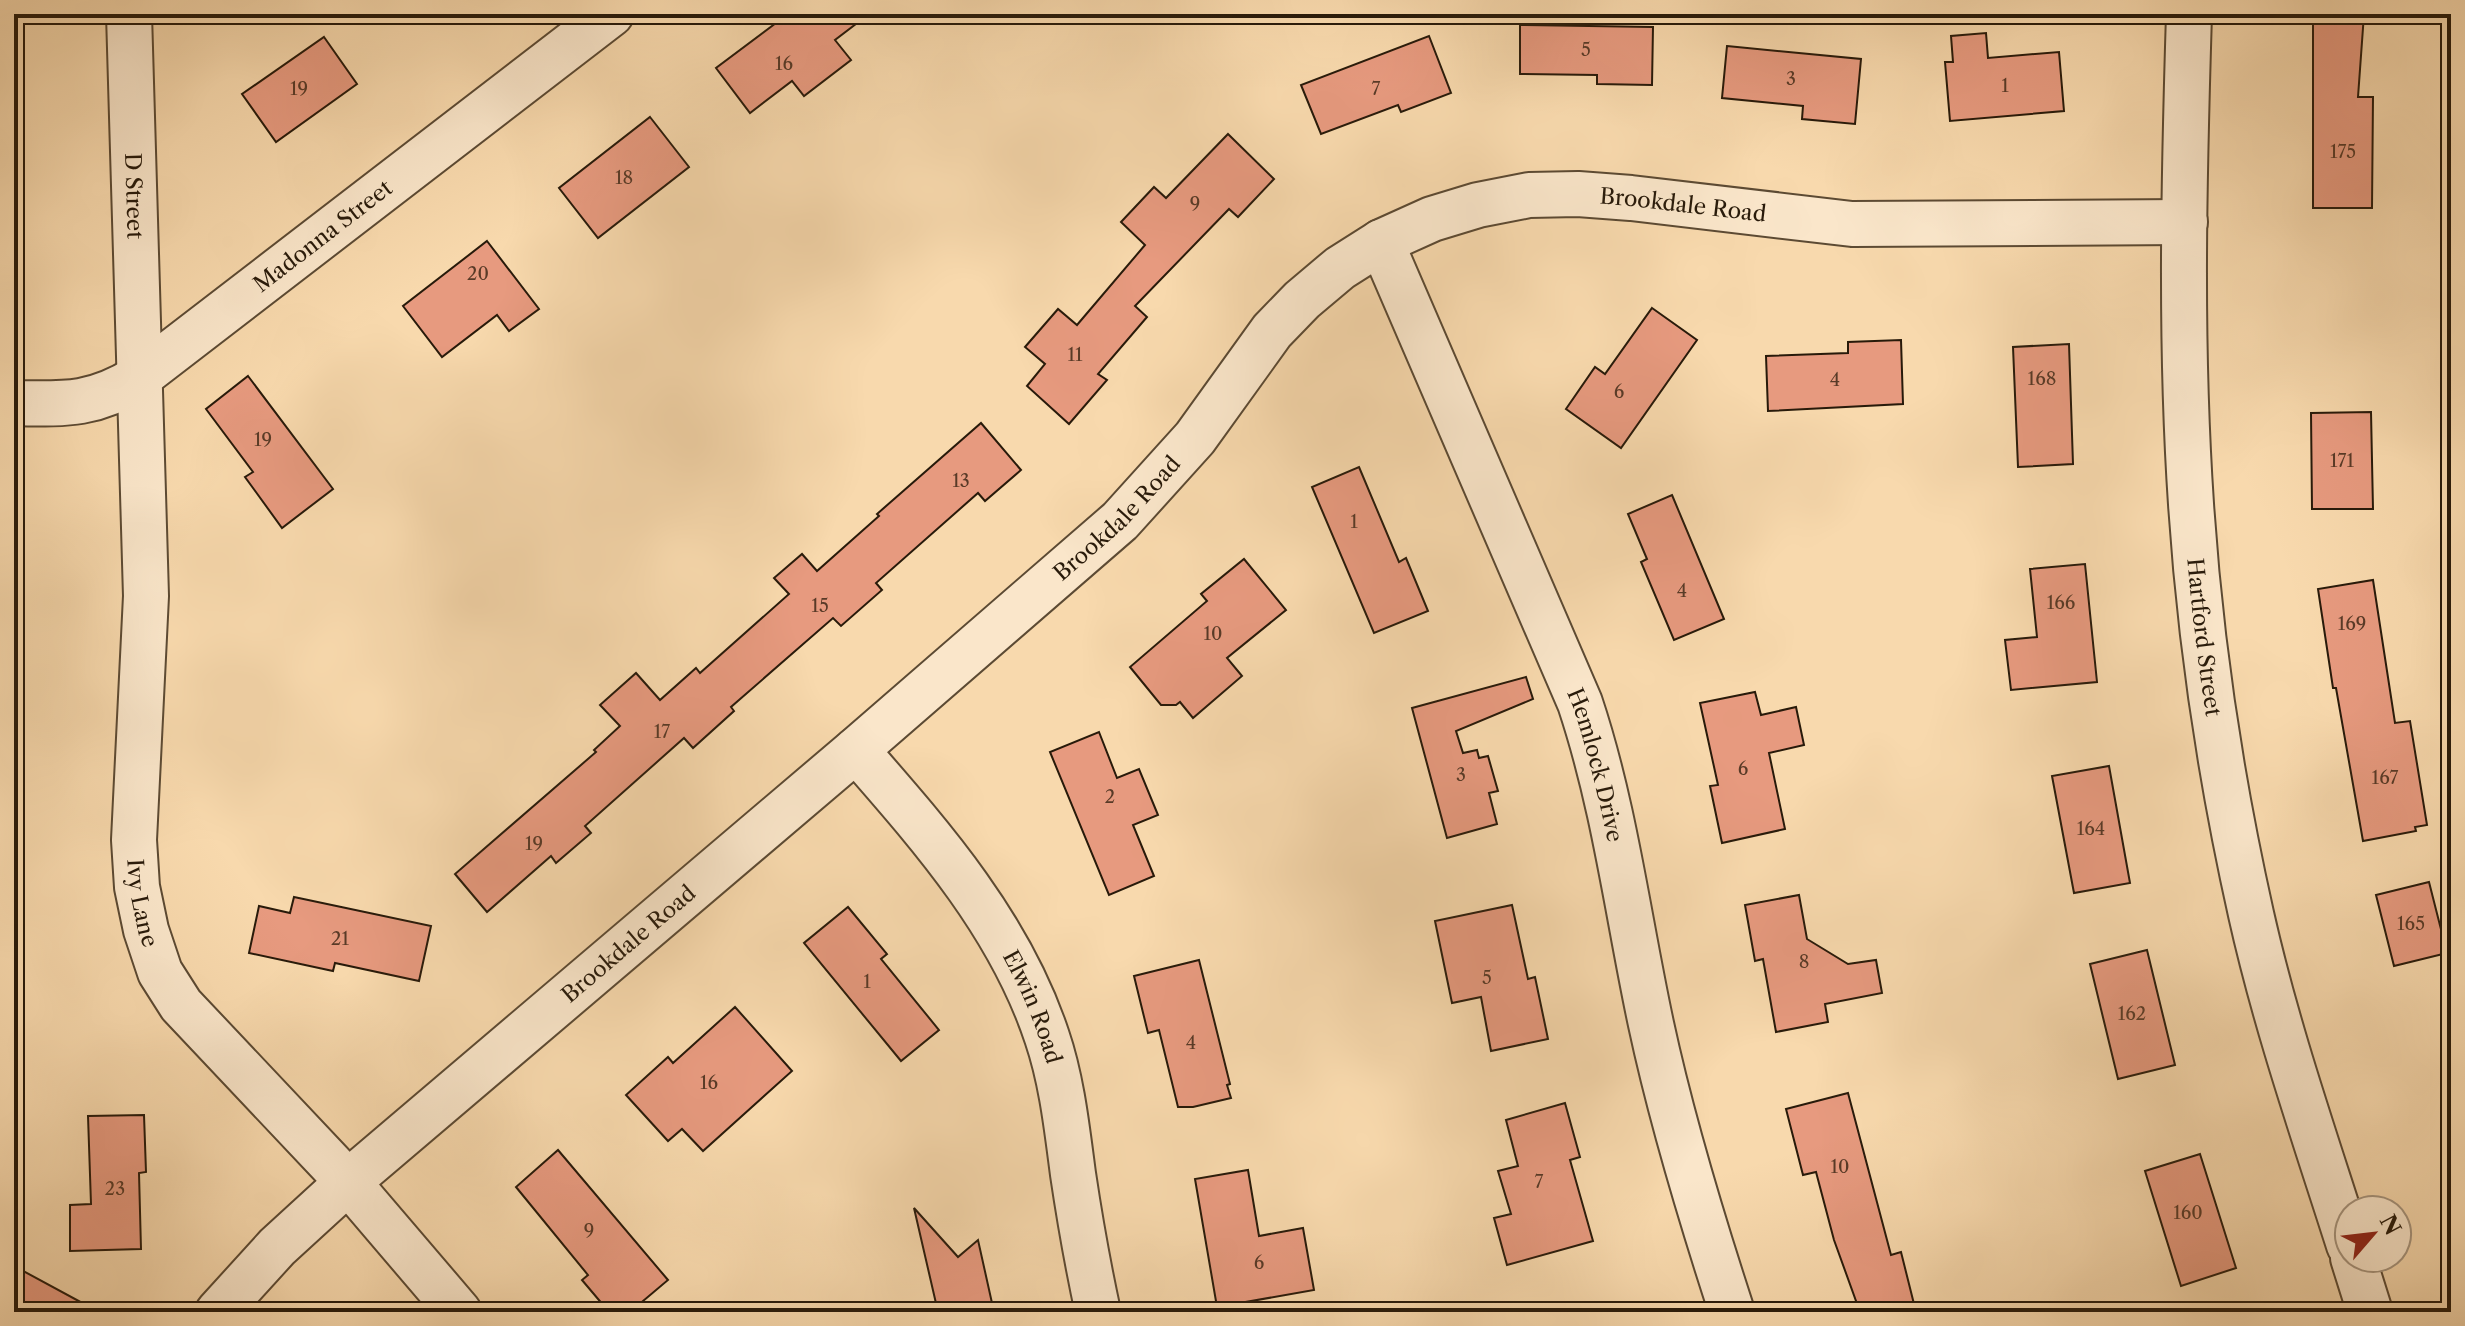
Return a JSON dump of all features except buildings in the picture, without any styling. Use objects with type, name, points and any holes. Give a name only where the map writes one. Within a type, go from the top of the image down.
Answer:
[{"type":"street","name":"D Street","points":[[129,14],[138,378]]},
{"type":"street","name":"Madonna Street","points":[[14,403],[90,401],[138,378],[611,14]]},
{"type":"street","name":"Hartford Street","points":[[2189,14],[2184,340],[2191,505],[2207,659],[2219,743],[2251,915],[2272,998],[2333,1194]]},
{"type":"street","name":"Brookdale Road","points":[[218,1312],[277,1247],[348,1182],[1120,521],[1195,438],[1272,331],[1340,268],[1381,242],[1432,219],[1478,205],[1529,195],[1578,194],[1631,198],[1852,224],[2185,222]]},
{"type":"street","name":"Hemlock Drive","points":[[1381,242],[1585,717],[1611,816],[1637,959],[1669,1100],[1688,1174],[1732,1312]]},
{"type":"street","name":"Ivy Lane","points":[[138,378],[146,596],[134,840],[137,887],[146,930],[160,972],[181,1005],[348,1182],[459,1312]]},
{"type":"street","name":"Elwin Road","points":[[856,750],[951,863],[992,921],[1025,979],[1048,1039],[1064,1112],[1086,1258],[1098,1312]]},
{"type":"street","points":[[2358,1274],[2370,1312]]}]
